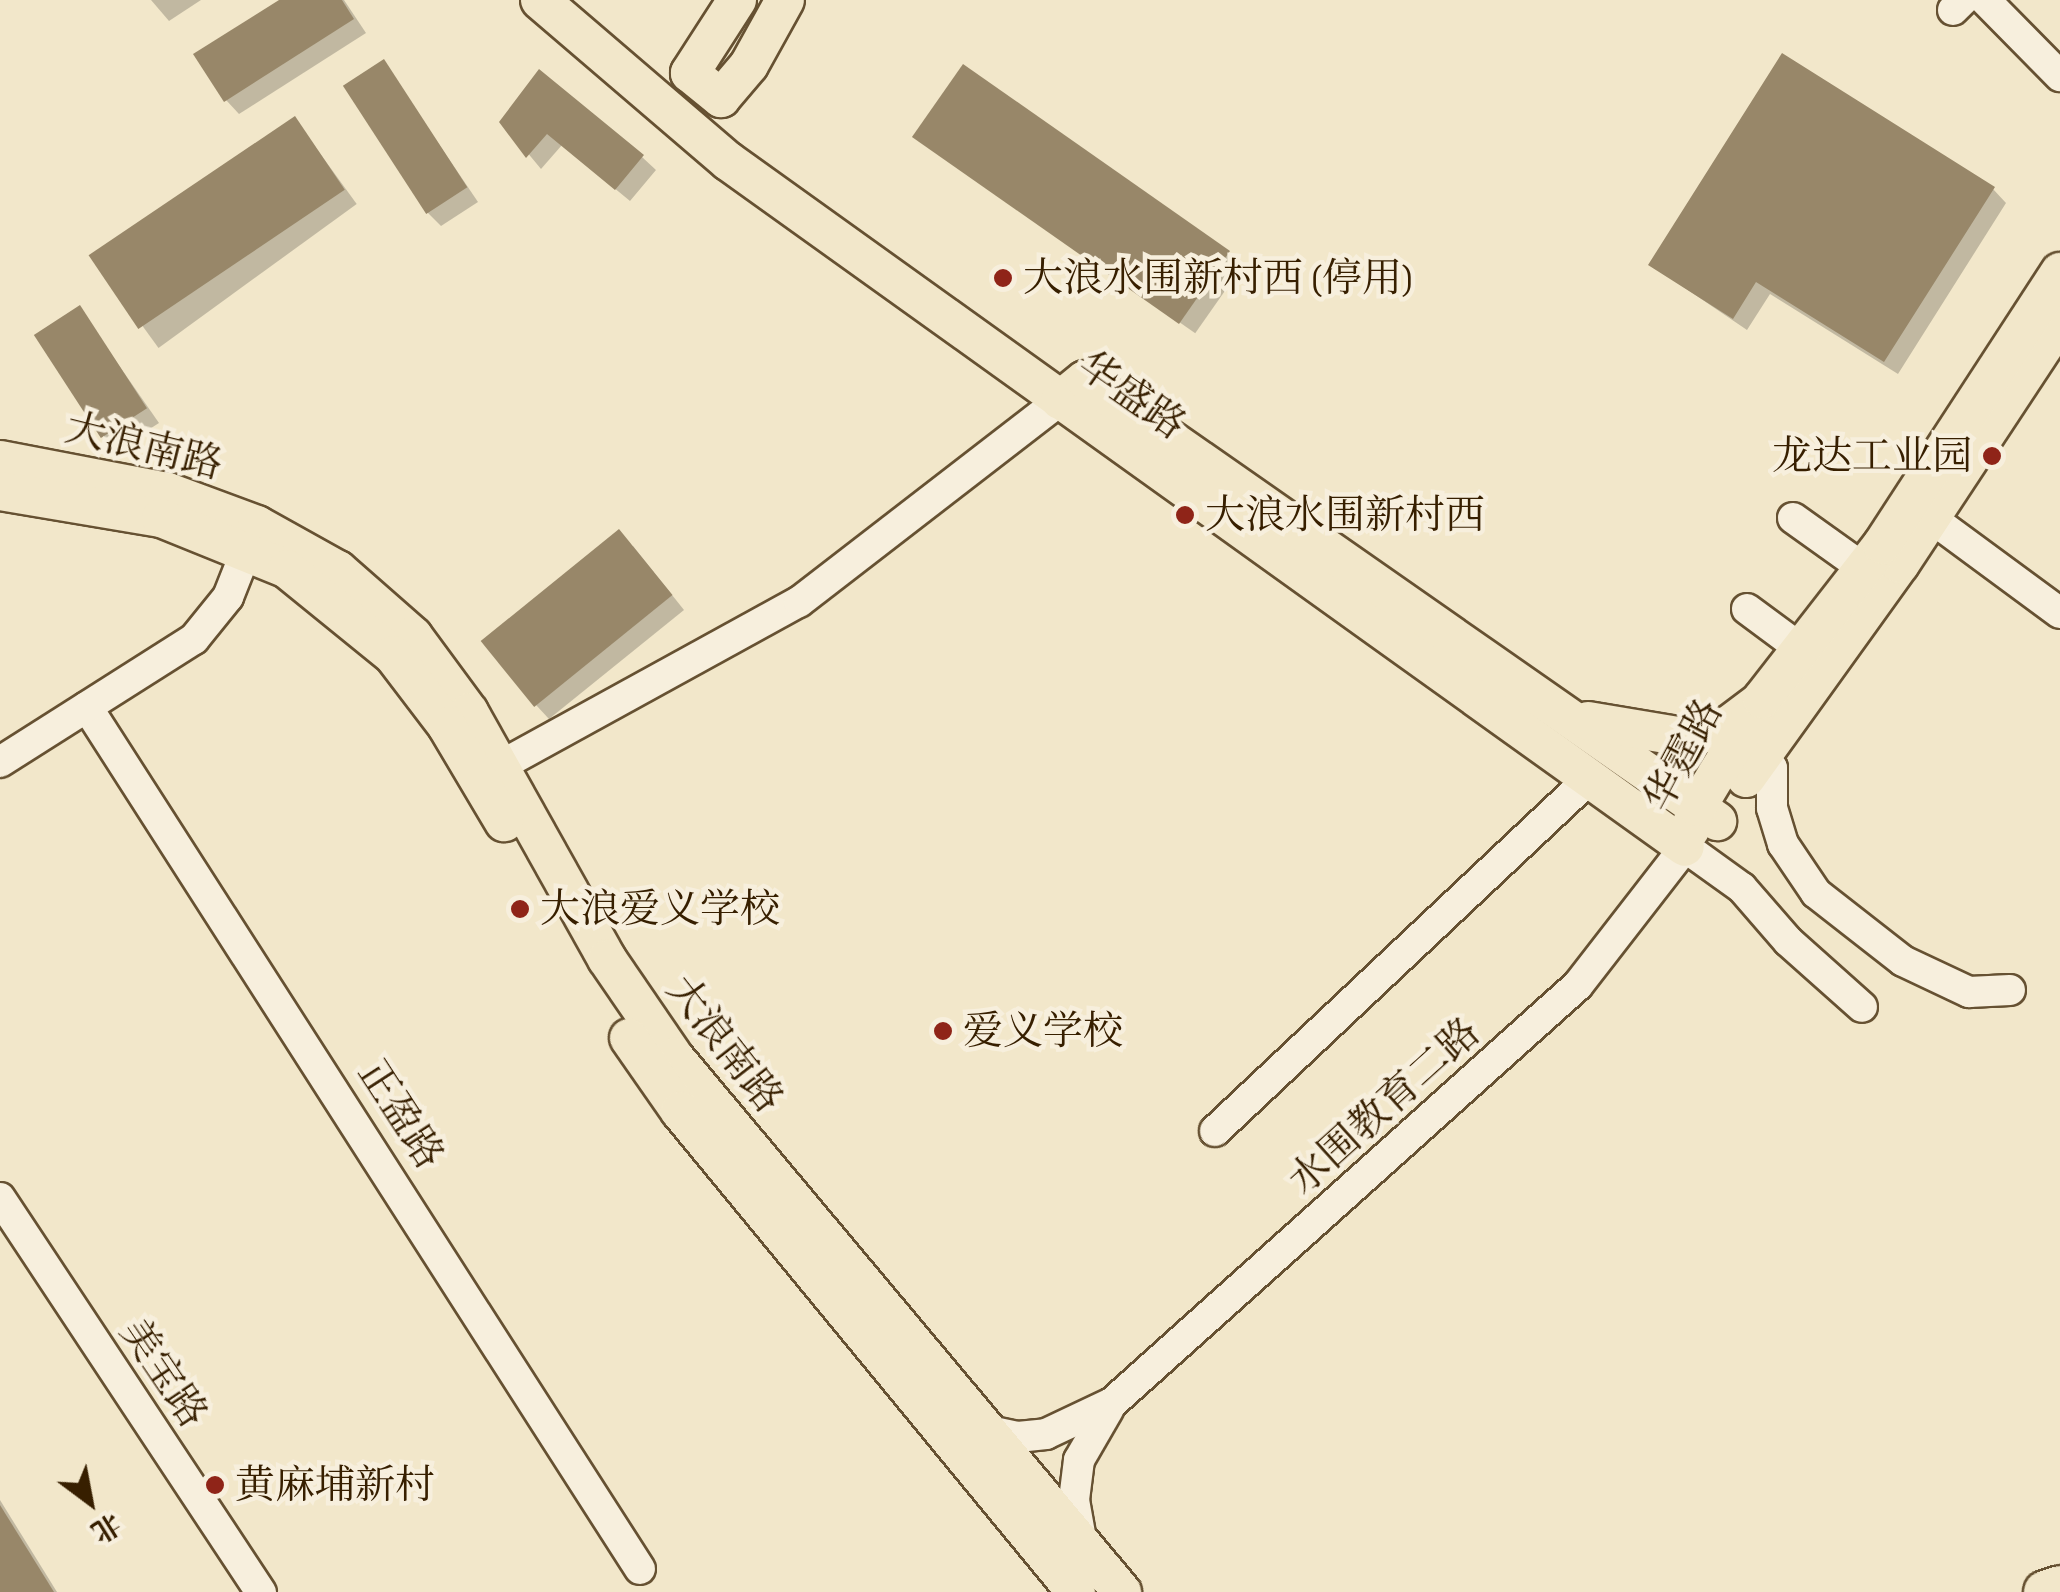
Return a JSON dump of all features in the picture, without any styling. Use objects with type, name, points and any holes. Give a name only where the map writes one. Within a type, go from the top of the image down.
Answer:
[{"type":"highway","points":[[2045,1592],[2060,1587]]},
{"type":"main road","name":"华盛路","points":[[540,0],[708,147],[1564,710],[1707,814]]},
{"type":"main road","points":[[738,0],[690,73],[721,98],[749,65],[785,0]]},
{"type":"main road","name":"华霆路","points":[[1707,814],[1762,699],[1863,568],[2060,272]]},
{"type":"main road","name":"华霆路","points":[[1685,846],[1707,814],[1761,756],[1931,518],[2060,320]]},
{"type":"main road","name":"华盛路","points":[[1073,390],[1685,846]]},
{"type":"main road","name":"大浪南路","points":[[0,460],[168,492],[252,538],[349,614],[421,689],[498,812],[580,965],[680,1111],[1076,1592]]},
{"type":"main road","name":"大浪南路","points":[[0,491],[104,504],[252,538],[325,561],[378,602],[440,669],[502,765],[607,960],[674,1057],[1122,1592]]},
{"type":"main road","points":[[1564,710],[1634,732],[1690,738],[1729,725],[1762,699]]},
{"type":"street","points":[[1985,0],[2060,76]]},
{"type":"street","points":[[502,765],[799,602],[1073,390]]},
{"type":"street","points":[[1794,518],[1863,568]]},
{"type":"street","points":[[1931,518],[2060,613]]},
{"type":"street","points":[[0,762],[215,619],[252,538]]},
{"type":"street","points":[[1746,609],[1801,650]]},
{"type":"street","name":"正盈路","points":[[88,707],[640,1570]]},
{"type":"street","points":[[1761,756],[1772,768],[1772,808],[1783,844],[1816,892],[1903,962],[1968,992],[2010,990]]},
{"type":"street","points":[[1215,1131],[1591,777]]},
{"type":"street","points":[[1685,846],[1742,888],[1788,940],[1862,1007]]},
{"type":"street","name":"水围教育二路","points":[[1112,1403],[1578,985],[1685,846]]},
{"type":"street","name":"美宝路","points":[[0,1198],[260,1592]]},
{"type":"street","points":[[989,1431],[1018,1438],[1046,1434],[1112,1403]]},
{"type":"street","points":[[1082,1544],[1074,1500],[1079,1460],[1112,1403]]},
{"type":"building","points":[[279,0],[342,0],[354,19],[224,102],[193,54]]},
{"type":"building","points":[[1782,53],[1995,187],[1884,362],[1756,282],[1733,319],[1648,265]]},
{"type":"building","points":[[384,59],[467,187],[426,214],[343,86]]},
{"type":"building","points":[[963,64],[1230,251],[1179,324],[912,137]]},
{"type":"building","points":[[539,69],[644,155],[615,190],[547,134],[526,158],[499,122]]},
{"type":"building","points":[[295,116],[345,190],[138,329],[89,255]]},
{"type":"building","points":[[80,305],[147,408],[101,438],[34,335]]},
{"type":"building","points":[[619,529],[672,595],[534,707],[481,641]]},
{"type":"building","points":[[0,1505],[54,1592],[0,1592]]},
{"type":"place","name":"大浪水围新村西 (停用)","points":[[1003,278]]},
{"type":"place","name":"龙达工业园","points":[[1992,456]]},
{"type":"place","name":"大浪水围新村西","points":[[1185,515]]},
{"type":"place","name":"大浪爱义学校","points":[[520,909]]},
{"type":"place","name":"爱义学校","points":[[943,1031]]},
{"type":"place","name":"黄麻埔新村","points":[[215,1485]]}]
